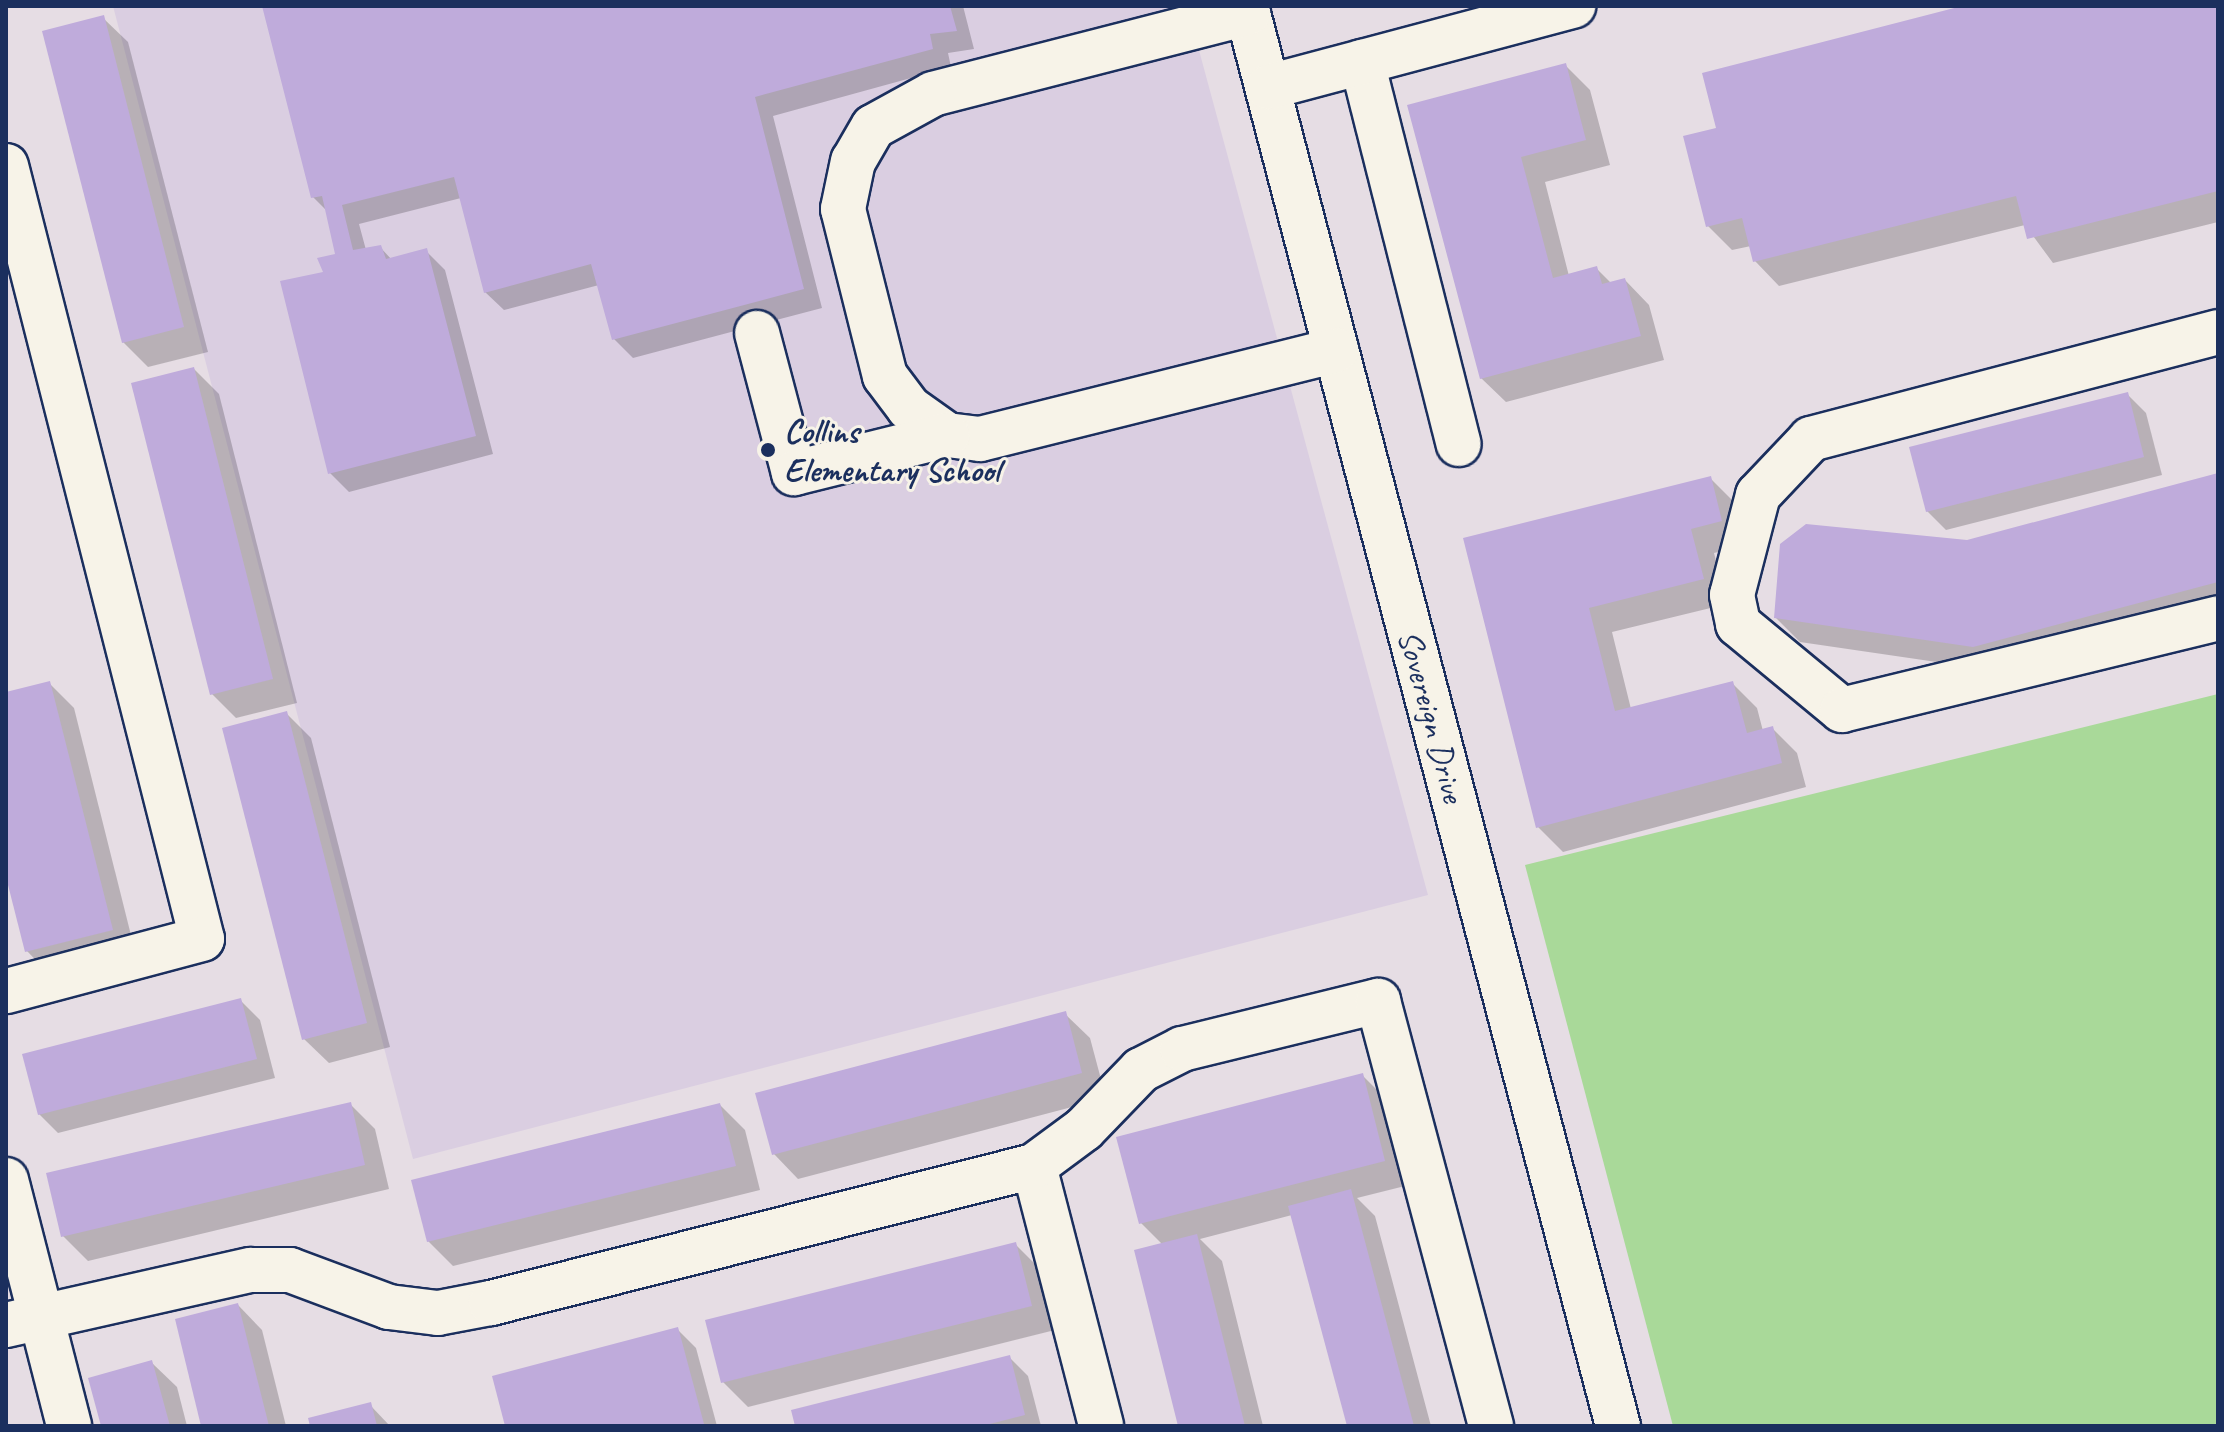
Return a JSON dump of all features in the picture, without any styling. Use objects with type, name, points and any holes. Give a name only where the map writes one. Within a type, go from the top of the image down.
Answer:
[{"type":"street","points":[[1268,87],[1573,6]]},
{"type":"street","points":[[947,435],[909,408],[885,376],[843,209],[853,161],[873,127],[933,94],[1247,9]]},
{"type":"street","name":"Sovereign Drive","points":[[1247,9],[1618,1426]]},
{"type":"street","points":[[1362,62],[1459,444]]},
{"type":"street","points":[[6,166],[202,939],[6,991]]},
{"type":"street","points":[[2218,332],[1811,439],[1758,495],[1732,595],[1738,624],[1842,710],[2218,618]]},
{"type":"street","points":[[757,333],[794,473],[947,435],[1000,435],[1336,350]]},
{"type":"street","points":[[24,1322],[251,1270],[290,1270],[389,1307],[438,1313],[1034,1166],[1084,1129],[1141,1070],[1182,1049],[1378,1001],[1491,1426]]},
{"type":"street","points":[[1034,1166],[1101,1426]]},
{"type":"street","points":[[6,1180],[24,1322],[69,1426]]},
{"type":"shaded area","name":"Collins Elementary School","points":[[113,6],[1187,6],[1428,895],[413,1159]]},
{"type":"green space","points":[[2218,694],[2218,1426],[1673,1426],[1525,865]]},
{"type":"building","points":[[262,6],[950,6],[957,31],[930,34],[933,49],[755,97],[804,289],[612,340],[591,264],[484,293],[454,177],[342,205],[353,250],[381,245],[386,259],[427,248],[476,436],[328,474],[280,281],[323,272],[317,258],[335,254],[322,196],[311,198]]},
{"type":"building","points":[[1962,6],[2218,6],[2218,191],[2027,239],[2016,196],[1753,262],[1742,218],[1706,227],[1683,136],[1716,128],[1702,73]]},
{"type":"building","points":[[104,15],[184,327],[122,343],[42,31]]},
{"type":"building","points":[[1566,63],[1586,140],[1521,157],[1553,278],[1597,266],[1602,284],[1625,278],[1641,336],[1480,379],[1407,105]]},
{"type":"building","points":[[194,367],[273,679],[210,695],[131,383]]},
{"type":"building","points":[[2128,392],[2144,457],[1926,512],[1909,447]]},
{"type":"building","points":[[2218,473],[2218,582],[1973,647],[1774,618],[1780,544],[1806,524],[1967,540]]},
{"type":"building","points":[[1711,476],[1722,521],[1691,529],[1704,579],[1589,608],[1615,711],[1733,681],[1747,733],[1773,726],[1782,763],[1536,828],[1463,538]]},
{"type":"building","points":[[50,681],[113,930],[25,952],[6,877],[6,692]]},
{"type":"building","points":[[287,711],[367,1023],[302,1040],[222,728]]},
{"type":"building","points":[[241,998],[257,1059],[38,1115],[22,1054]]},
{"type":"building","points":[[1066,1011],[1082,1073],[772,1155],[755,1093]]},
{"type":"building","points":[[1363,1073],[1385,1161],[1139,1224],[1116,1137]]},
{"type":"building","points":[[351,1102],[365,1165],[61,1237],[46,1173]]},
{"type":"building","points":[[720,1103],[736,1166],[427,1242],[411,1180]]},
{"type":"building","points":[[1351,1189],[1414,1426],[1347,1426],[1288,1206]]},
{"type":"building","points":[[1197,1234],[1245,1426],[1178,1426],[1134,1250]]},
{"type":"building","points":[[1016,1242],[1032,1306],[721,1383],[705,1320]]},
{"type":"building","points":[[238,1303],[269,1426],[201,1426],[175,1319]]},
{"type":"building","points":[[678,1327],[704,1424],[505,1426],[492,1376]]},
{"type":"building","points":[[1010,1355],[1025,1415],[982,1426],[795,1426],[791,1410]]},
{"type":"building","points":[[152,1360],[170,1426],[101,1426],[88,1378]]},
{"type":"building","points":[[371,1402],[377,1426],[310,1426],[308,1418]]},
{"type":"place","name":"Collins Elementary School","points":[[768,450]]}]
